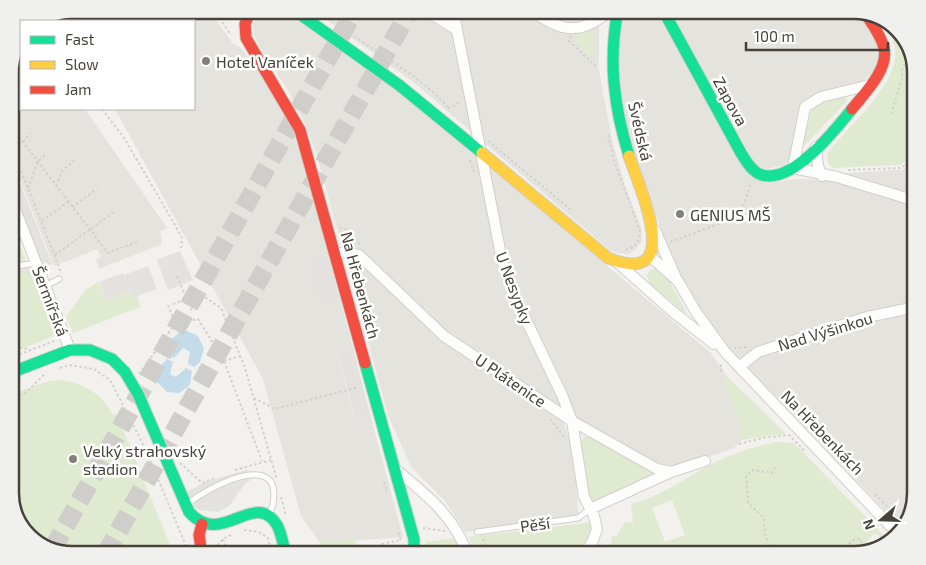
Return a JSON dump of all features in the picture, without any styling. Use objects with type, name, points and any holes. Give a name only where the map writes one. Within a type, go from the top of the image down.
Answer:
[{"type":"street","name":"Na Hřebenkách","points":[[247,19],[245,24],[246,38],[300,130],[336,254],[414,539],[414,546]]},
{"type":"street","name":"Na Hřebenkách","points":[[307,19],[399,85],[608,258],[631,266],[641,264],[650,257],[678,281],[722,355]]},
{"type":"street","points":[[439,19],[457,30]]},
{"type":"street","name":"U Nesypky","points":[[455,19],[479,133],[502,260],[516,300],[562,395],[572,421],[584,497],[597,529],[590,546]]},
{"type":"street","points":[[544,19],[553,25],[573,30],[599,19]]},
{"type":"street","name":"Švédská","points":[[615,19],[612,40],[612,73],[622,132],[654,234],[654,245],[650,257]]},
{"type":"street","name":"Zapova","points":[[668,19],[748,164],[762,174],[780,174],[792,168],[816,147],[859,102],[882,68],[885,52],[869,21]]},
{"type":"street","points":[[870,85],[821,97],[805,107],[792,168],[822,176],[837,177],[907,198]]},
{"type":"street","points":[[816,147],[818,166],[822,176]]},
{"type":"street","points":[[648,212],[678,281]]},
{"type":"street","name":"Šermířská","points":[[19,219],[70,350]]},
{"type":"street","name":"U Plátenice","points":[[336,254],[347,252],[359,254],[444,336],[572,421],[657,469],[671,472]]},
{"type":"street","name":"Na Hřebenkách","points":[[618,262],[722,355],[739,367],[893,529]]},
{"type":"street","name":"Nad Výšinkou","points":[[739,367],[758,352],[867,317],[907,309]]},
{"type":"street","points":[[19,370],[70,350],[81,349],[105,355],[125,372],[138,394],[185,508],[202,524],[219,524],[252,512],[269,516],[278,526],[284,546]]},
{"type":"street","points":[[590,509],[671,472],[705,461]]},
{"type":"street","points":[[394,468],[452,521],[461,535],[465,546]]},
{"type":"street","points":[[201,546],[199,535],[202,524]]},
{"type":"lane","points":[[19,267],[29,266],[36,263]]},
{"type":"lane","points":[[45,286],[58,276]]},
{"type":"lane","points":[[185,508],[201,494],[240,477],[258,474],[269,479],[273,489],[274,503],[269,516]]},
{"type":"lane","name":"Pěší","points":[[479,532],[578,518],[590,509]]},
{"type":"path","points":[[220,19],[231,35]]},
{"type":"path","points":[[329,19],[333,22]]},
{"type":"path","points":[[341,27],[416,80],[446,104],[449,111]]},
{"type":"path","points":[[573,30],[569,41],[596,67]]},
{"type":"path","points":[[891,114],[902,79],[902,68],[906,64]]},
{"type":"path","points":[[103,110],[124,138],[175,225],[182,238],[181,248]]},
{"type":"path","points":[[23,142],[30,133]]},
{"type":"path","points":[[479,133],[573,212]]},
{"type":"path","points":[[608,135],[614,160],[640,231],[638,242],[630,250],[617,249]]},
{"type":"path","points":[[19,137],[108,253],[137,242]]},
{"type":"path","points":[[28,188],[38,161],[46,154]]},
{"type":"path","points":[[468,156],[476,177]]},
{"type":"path","points":[[56,186],[62,171],[75,160]]},
{"type":"path","points":[[846,170],[900,168],[907,164]]},
{"type":"path","points":[[19,166],[55,255],[61,272],[58,276]]},
{"type":"path","points":[[668,243],[740,216],[752,180]]},
{"type":"path","points":[[72,207],[97,189]]},
{"type":"path","points":[[41,221],[68,202]]},
{"type":"path","points":[[55,255],[114,212]]},
{"type":"path","points":[[340,228],[344,228],[362,246]]},
{"type":"path","points":[[177,276],[192,311]]},
{"type":"path","points":[[173,304],[200,294],[209,298],[221,308],[254,398],[286,517]]},
{"type":"path","points":[[168,305],[175,324]]},
{"type":"path","points":[[138,376],[175,324],[198,319],[224,361],[262,461]]},
{"type":"path","points":[[19,355],[65,337]]},
{"type":"path","points":[[19,347],[31,350]]},
{"type":"path","points":[[720,371],[722,369],[722,355]]},
{"type":"path","points":[[224,361],[240,356]]},
{"type":"path","points":[[19,395],[25,393],[46,372],[69,365],[94,369],[110,380],[145,448],[185,546]]},
{"type":"path","points":[[254,398],[276,409],[358,387]]},
{"type":"path","points":[[546,414],[567,443]]},
{"type":"path","points":[[739,444],[762,438],[788,435]]},
{"type":"path","points":[[176,460],[202,483]]},
{"type":"path","points":[[250,465],[272,460]]},
{"type":"path","points":[[769,546],[765,534],[764,518],[748,503],[746,476],[753,470],[772,473],[775,467]]},
{"type":"path","points":[[244,530],[259,532],[268,538],[270,546]]},
{"type":"path","points":[[479,532],[485,546]]},
{"type":"path","points":[[216,546],[223,539],[231,535]]},
{"type":"path","points":[[223,539],[225,546]]},
{"type":"path","points":[[845,546],[854,540],[860,539],[863,546]]},
{"type":"path","points":[[379,546],[396,541]]},
{"type":"shaded area","points":[[215,19],[233,44],[241,48],[266,82],[288,121],[302,157],[328,255],[308,260],[340,299],[352,344],[337,349],[348,394],[356,422],[371,418],[403,537],[320,543],[301,516],[263,379],[116,110],[195,110],[195,20],[167,20]]},
{"type":"shaded area","points":[[256,19],[295,19],[398,91],[711,353],[727,376],[724,378],[742,426],[742,440],[734,448],[675,469],[651,462],[559,411],[571,443],[575,466],[578,515],[465,532],[445,501],[411,467],[388,415],[316,152],[302,117],[287,89],[257,42],[253,24]]},
{"type":"shaded area","points":[[326,19],[599,19],[599,70],[612,140],[625,185],[641,227],[642,241],[637,248],[628,255],[611,251],[412,81]]},
{"type":"shaded area","points":[[622,19],[663,19],[765,183],[796,179],[832,180],[847,173],[900,170],[907,167],[907,500],[898,523],[714,332],[677,273],[633,154],[621,93],[619,28]]},
{"type":"shaded area","points":[[674,19],[863,19],[878,51],[874,71],[863,82],[826,90],[806,101],[796,119],[792,157],[785,165],[766,169],[759,167],[752,159]]},
{"type":"shaded area","points":[[20,63],[20,110],[86,110],[167,228],[160,231],[162,244],[99,269],[96,259],[101,257],[98,249],[54,266],[19,177]]},
{"type":"shaded area","points":[[19,180],[52,264],[43,268],[19,206]]},
{"type":"shaded area","points":[[180,251],[193,280],[168,290],[157,260]]},
{"type":"shaded area","points":[[328,255],[340,299],[321,303],[308,260]]},
{"type":"shaded area","points":[[19,260],[26,261],[30,270],[19,274]]},
{"type":"shaded area","points":[[148,266],[157,289],[132,298],[124,275]]},
{"type":"shaded area","points":[[123,273],[130,291],[106,301],[99,282]]},
{"type":"shaded area","points":[[352,344],[371,418],[356,422],[337,349]]},
{"type":"shaded area","points":[[246,470],[258,474],[244,485],[229,506],[218,512],[199,510],[189,503],[185,493],[205,482]]},
{"type":"green space","points":[[72,19],[169,19],[167,20],[61,20]]},
{"type":"green space","points":[[593,28],[594,56],[589,56],[573,39],[576,33]]},
{"type":"green space","points":[[889,32],[900,45],[907,68],[907,161],[899,165],[832,168],[828,163],[827,154],[870,105],[889,77],[894,62],[895,49]]},
{"type":"green space","points":[[842,97],[846,98],[847,101],[805,145],[806,122],[812,110],[822,103]]},
{"type":"green space","points":[[19,243],[26,261],[19,260]]},
{"type":"green space","points":[[658,267],[663,269],[686,314],[649,283],[647,275],[649,271]]},
{"type":"green space","points":[[30,270],[56,335],[19,350],[19,274]]},
{"type":"green space","points":[[98,282],[106,301],[130,291],[133,298],[138,296],[140,307],[73,333],[66,317],[85,290]]},
{"type":"green space","points":[[727,376],[785,433],[784,435],[742,440],[742,426],[724,378]]},
{"type":"green space","name":"Velký strahovský stadion","points":[[48,381],[68,381],[83,386],[103,400],[113,415],[117,414],[170,546],[65,546],[45,539],[28,523],[24,517],[19,497],[19,392]]},
{"type":"green space","points":[[590,436],[660,474],[592,503],[588,501],[580,442],[584,437]]},
{"type":"green space","points":[[775,442],[794,443],[885,537],[881,539],[877,534],[873,535],[866,542],[868,544],[861,546],[610,546],[612,536],[616,537],[625,522],[633,523],[631,504],[660,493],[706,467],[739,452]],"holes":[[[672,500],[685,535],[665,542],[652,508]]]},
{"type":"green space","points":[[593,522],[594,526],[585,546],[472,546],[469,537]]},
{"type":"green space","points":[[455,538],[458,546],[426,546],[426,542]]},
{"type":"green space","points":[[356,539],[356,546],[319,546],[320,543]]},
{"type":"water","points":[[187,331],[198,336],[204,349],[200,362],[194,367],[188,364],[190,352],[183,348],[174,358],[168,355],[169,341],[180,332]]},
{"type":"water","points":[[167,359],[173,362],[170,374],[176,377],[186,368],[192,371],[190,385],[179,393],[167,392],[157,382],[157,369]]},
{"type":"tunnel","points":[[56,543],[350,19]]},
{"type":"tunnel","points":[[110,546],[405,19]]},
{"type":"traffic: fast","points":[[307,19],[399,85],[482,153]]},
{"type":"traffic: fast","points":[[617,19],[613,47],[614,84],[616,102],[629,156]]},
{"type":"traffic: fast","points":[[668,19],[741,153],[758,174],[774,176],[800,164],[824,141],[852,109]]},
{"type":"traffic: fast","points":[[19,370],[70,350],[90,350],[112,359],[125,372],[138,394],[189,512],[201,522],[213,524],[225,523],[248,514],[268,515],[279,528],[284,546]]},
{"type":"traffic: fast","points":[[365,363],[414,539],[414,546]]},
{"type":"traffic: slow","points":[[482,153],[608,258],[632,264],[646,260],[652,248],[652,231],[648,211],[629,156]]},
{"type":"traffic: jam","points":[[247,19],[245,24],[246,38],[300,130],[365,363]]},
{"type":"traffic: jam","points":[[852,109],[869,89],[879,73],[885,56],[881,39],[871,22]]},
{"type":"traffic: jam","points":[[201,546],[199,535],[202,524]]},
{"type":"place","name":"Hotel Vaníček","points":[[206,61]]},
{"type":"place","name":"GENIUS MŠ","points":[[680,214]]},
{"type":"place","name":"Velký strahovský stadion","points":[[73,459]]}]
